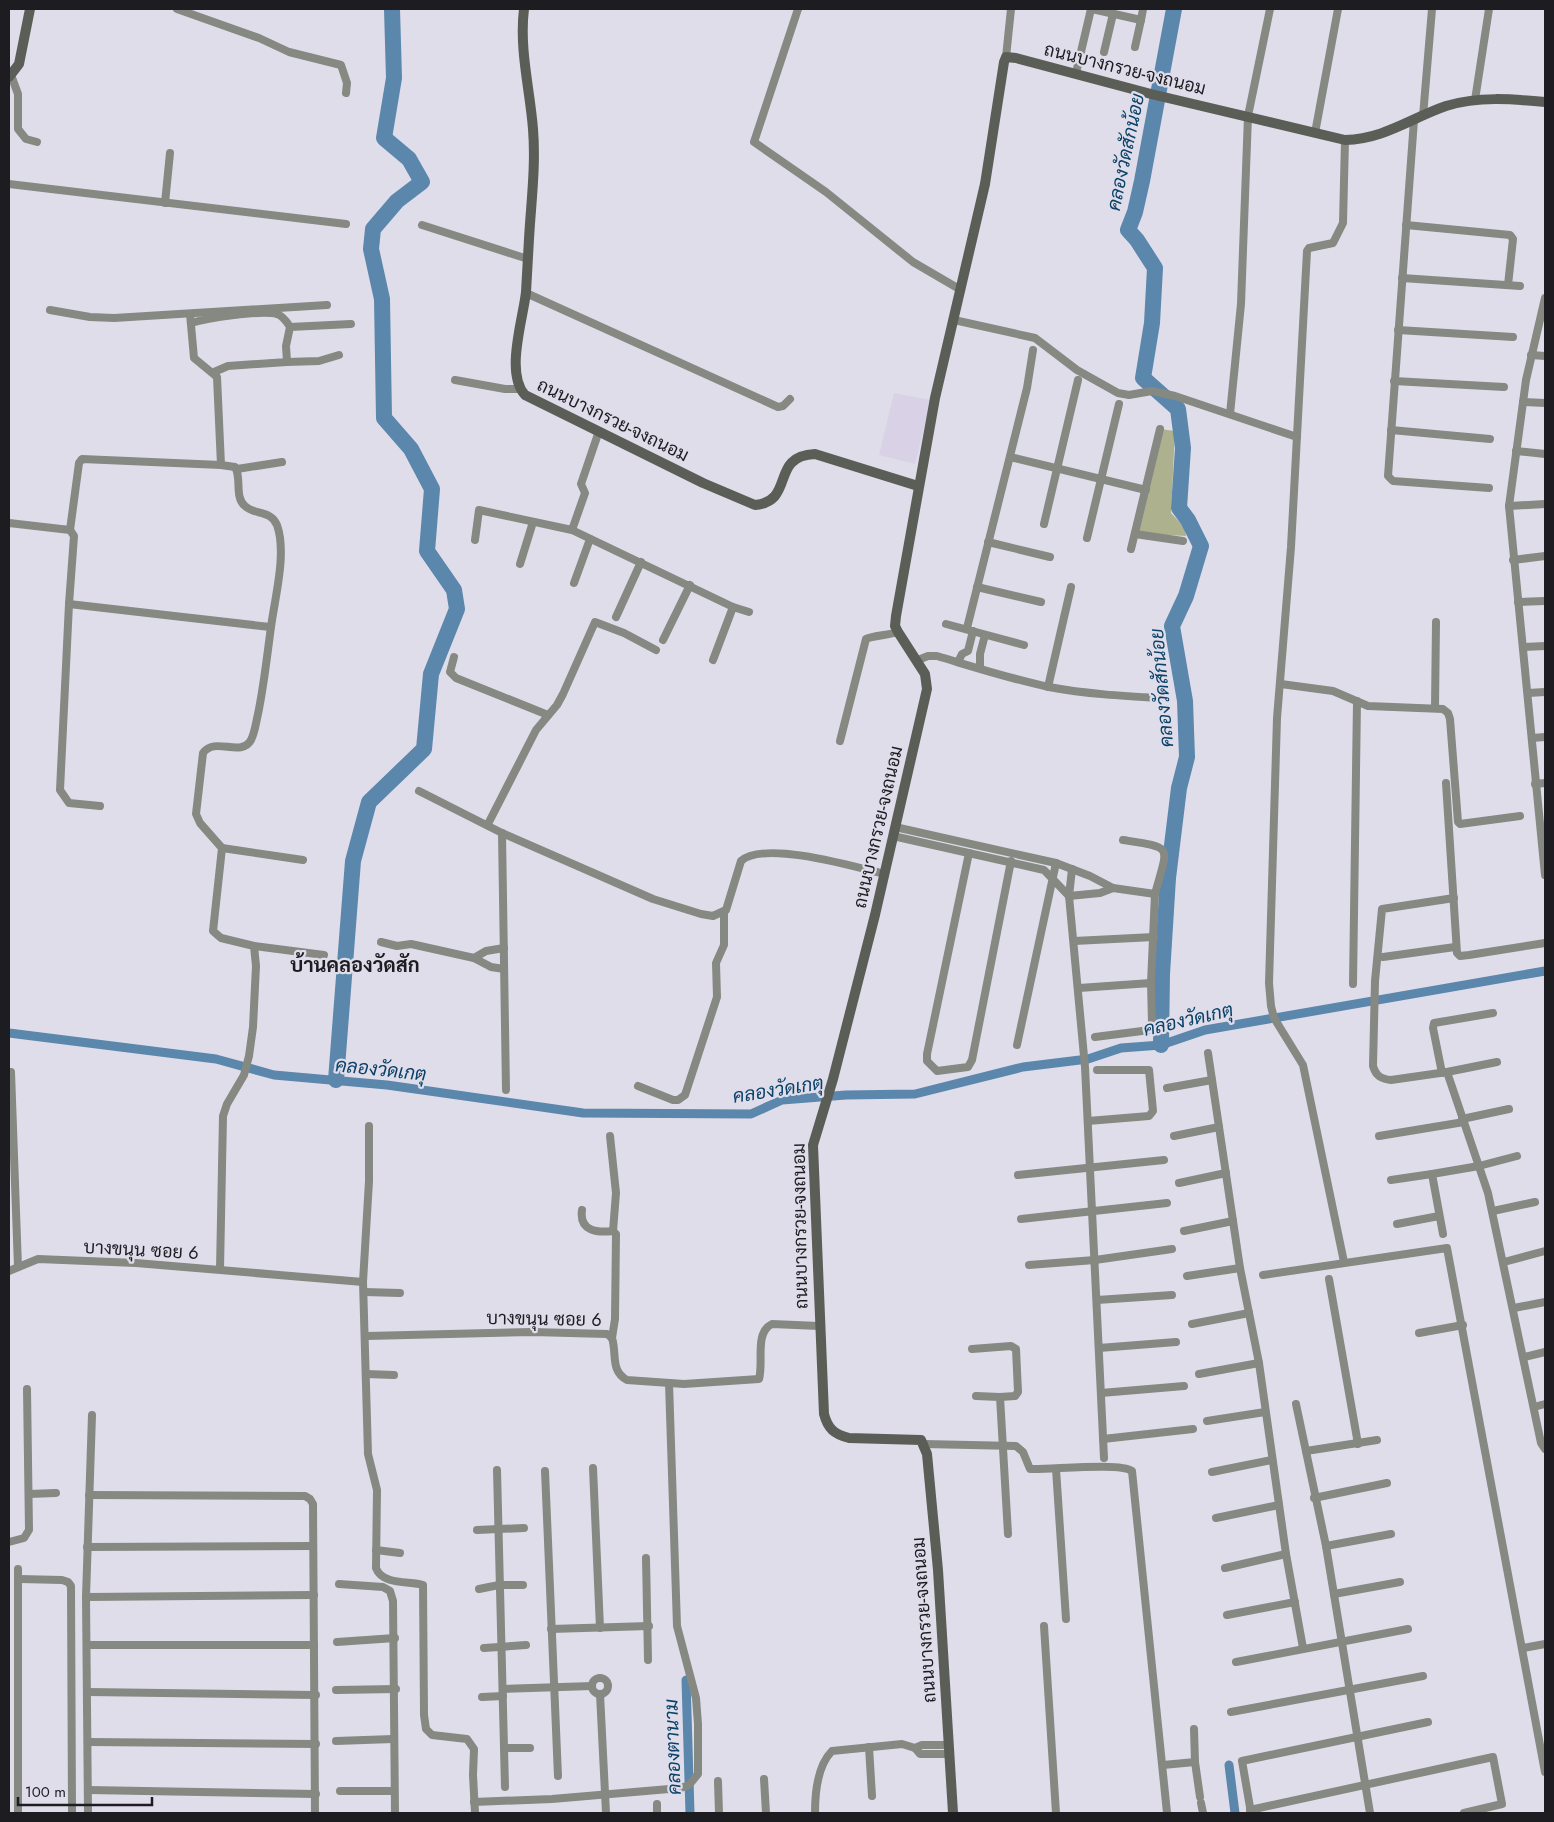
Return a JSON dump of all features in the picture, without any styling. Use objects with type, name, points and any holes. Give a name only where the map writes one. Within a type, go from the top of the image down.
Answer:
[{"type":"street","points":[[30,9],[19,64],[10,76],[18,94],[19,132],[26,139],[37,142]]},
{"type":"street","points":[[177,9],[259,38],[290,52],[341,65],[347,83],[346,93]]},
{"type":"street","name":"ถนนบางกรวย-จงถนอม","points":[[524,9],[523,38],[534,147],[526,293],[516,365],[516,381],[520,389],[525,395],[718,490],[756,505],[773,499],[778,493],[789,464],[792,460],[805,454],[816,454],[918,486]]},
{"type":"street","points":[[798,9],[754,142],[826,192],[920,267],[961,290]]},
{"type":"street","points":[[840,741],[866,639],[871,636],[885,637],[898,632],[895,626],[896,616],[918,486],[986,184],[1000,79],[1006,57],[1011,9]]},
{"type":"street","points":[[1076,73],[1091,9],[1141,20]]},
{"type":"street","points":[[1135,47],[1143,9]]},
{"type":"street","points":[[1230,414],[1241,304],[1248,116],[1270,9]]},
{"type":"street","points":[[1315,133],[1338,9]]},
{"type":"street","points":[[1432,9],[1406,225],[1388,476],[1393,481],[1489,488]]},
{"type":"street","points":[[1475,100],[1489,9]]},
{"type":"street","points":[[1104,52],[1114,14]]},
{"type":"street","name":"ถนนบางกรวย-จงถนอม","points":[[1006,57],[1076,73],[1150,94],[1345,140],[1374,138],[1447,106],[1475,100],[1494,99],[1545,102]]},
{"type":"street","points":[[1344,1262],[1303,1065],[1280,1027],[1271,1006],[1269,983],[1277,718],[1281,684],[1297,437],[1307,251],[1310,248],[1333,243],[1342,229],[1345,140]]},
{"type":"street","points":[[165,203],[170,153]]},
{"type":"street","points":[[9,184],[346,224]]},
{"type":"street","points":[[422,225],[528,259]]},
{"type":"street","points":[[1406,225],[1510,235],[1512,239],[1508,285]]},
{"type":"street","points":[[1402,278],[1520,286]]},
{"type":"street","points":[[526,293],[778,407],[783,406],[790,399]]},
{"type":"street","points":[[1545,298],[1531,355],[1509,506],[1513,560],[1524,647],[1535,784],[1543,833],[1545,875]]},
{"type":"street","points":[[50,310],[100,318],[328,305]]},
{"type":"street","points":[[191,323],[216,317],[271,313],[282,316],[290,327],[286,346],[287,362]]},
{"type":"street","points":[[190,314],[194,358],[214,372],[218,383],[222,465]]},
{"type":"street","points":[[954,320],[1035,338],[1077,370],[1118,393],[1129,395],[1152,391],[1175,396],[1297,437]]},
{"type":"street","points":[[290,327],[351,324]]},
{"type":"street","points":[[1398,330],[1513,337]]},
{"type":"street","points":[[968,651],[977,587],[1027,388],[1033,350]]},
{"type":"street","points":[[214,372],[228,366],[319,361],[340,355]]},
{"type":"street","points":[[1531,355],[1545,356]]},
{"type":"street","points":[[455,380],[505,389],[520,389]]},
{"type":"street","points":[[1044,524],[1078,380]]},
{"type":"street","points":[[1394,381],[1504,387]]},
{"type":"street","points":[[1523,402],[1545,404]]},
{"type":"street","points":[[1086,538],[1119,404]]},
{"type":"street","points":[[1131,549],[1160,429]]},
{"type":"street","points":[[1391,430],[1490,439]]},
{"type":"street","points":[[572,530],[585,493],[580,484],[598,431]]},
{"type":"street","points":[[1516,451],[1545,454]]},
{"type":"street","points":[[1010,457],[1146,490]]},
{"type":"street","points":[[100,806],[69,803],[60,790],[74,536],[70,530],[79,463],[82,459],[232,465],[237,469],[241,502],[250,510],[271,517],[276,524],[279,534],[279,563],[263,689],[250,741],[240,748],[210,746],[203,753],[196,814],[200,823],[222,848],[303,860]]},
{"type":"street","points":[[237,469],[282,462]]},
{"type":"street","points":[[1509,506],[1545,504]]},
{"type":"street","points":[[475,540],[479,510],[572,530],[733,607],[749,612]]},
{"type":"street","points":[[520,564],[532,522]]},
{"type":"street","points":[[9,523],[70,530]]},
{"type":"street","points":[[1136,534],[1183,541]]},
{"type":"street","points":[[574,583],[590,539]]},
{"type":"street","points":[[988,542],[1050,557]]},
{"type":"street","points":[[1513,560],[1545,556]]},
{"type":"street","points":[[616,617],[641,562]]},
{"type":"street","points":[[663,640],[690,585]]},
{"type":"street","points":[[977,587],[1041,602]]},
{"type":"street","points":[[1048,686],[1071,587]]},
{"type":"street","points":[[1518,602],[1545,601]]},
{"type":"street","points":[[69,604],[270,627]]},
{"type":"street","points":[[713,660],[733,607]]},
{"type":"street","points":[[488,824],[536,730],[563,694],[595,622],[624,633],[656,650]]},
{"type":"street","points":[[1435,707],[1436,622]]},
{"type":"street","points":[[946,624],[1024,645]]},
{"type":"street","name":"ถนนบางกรวย-จงถนอม","points":[[898,632],[926,674],[927,689],[884,874],[833,1079],[813,1144],[818,1326],[824,1414],[832,1431],[849,1438],[915,1439],[924,1444],[929,1463],[953,1813]]},
{"type":"street","points":[[980,668],[980,654],[985,634]]},
{"type":"street","points":[[1524,647],[1545,646]]},
{"type":"street","points":[[958,662],[962,654],[968,651],[980,654]]},
{"type":"street","points":[[918,660],[933,655],[1048,686],[1102,694],[1160,698]]},
{"type":"street","points":[[454,657],[450,672],[456,678],[548,715]]},
{"type":"street","points":[[1281,684],[1333,691],[1368,706],[1443,708],[1448,713],[1450,719],[1458,822],[1460,824],[1520,816]]},
{"type":"street","points":[[1528,693],[1545,692]]},
{"type":"street","points":[[1353,984],[1357,701]]},
{"type":"street","points":[[1532,738],[1545,737]]},
{"type":"street","points":[[1446,783],[1454,898],[1455,946],[1460,956],[1545,943]]},
{"type":"street","points":[[1535,784],[1545,783]]},
{"type":"street","points":[[419,791],[488,824],[502,833],[653,899],[701,914],[713,916],[724,912]]},
{"type":"street","points":[[894,831],[964,843],[1044,870],[1052,876],[1069,896]]},
{"type":"street","points":[[894,831],[966,852],[1056,864],[1072,868],[1113,888],[1155,894]]},
{"type":"street","points":[[502,833],[506,1090]]},
{"type":"street","points":[[1095,1037],[1150,1030],[1152,1023],[1151,983],[1155,894],[1166,855],[1163,848],[1157,845],[1123,840]]},
{"type":"street","points":[[964,843],[966,852],[927,1054],[927,1061],[937,1071],[968,1067],[972,1060],[1008,858]]},
{"type":"street","points":[[222,848],[213,931],[221,938],[254,946],[324,955]]},
{"type":"street","points":[[638,1086],[673,1100],[678,1100],[685,1094],[717,997],[716,963],[724,945],[724,912],[728,905],[741,861],[753,855],[790,854],[820,858],[884,874]]},
{"type":"street","points":[[1017,1045],[1056,864]]},
{"type":"street","points":[[1072,868],[1069,896],[1085,1067],[1104,1458]]},
{"type":"street","points":[[1069,896],[1091,895],[1113,888]]},
{"type":"street","points":[[1454,898],[1382,909],[1373,1010],[1373,1066],[1375,1073],[1383,1079],[1391,1080],[1497,1062]]},
{"type":"street","points":[[1074,941],[1154,936]]},
{"type":"street","points":[[381,942],[397,946],[411,944],[474,958],[491,967],[504,969]]},
{"type":"street","points":[[220,1269],[224,1110],[244,1075],[249,1056],[256,975],[254,946]]},
{"type":"street","points":[[1383,957],[1455,946]]},
{"type":"street","points":[[474,958],[486,951],[504,948]]},
{"type":"street","points":[[1079,988],[1151,983]]},
{"type":"street","points":[[1493,1013],[1434,1024],[1433,1028],[1444,1072],[1479,1166],[1493,1211],[1540,1443],[1545,1449]]},
{"type":"street","points":[[1208,1053],[1240,1268],[1259,1363],[1286,1554],[1303,1648]]},
{"type":"street","points":[[1088,1121],[1149,1116],[1153,1111],[1149,1070],[1097,1070]]},
{"type":"street","points":[[11,1072],[10,1091],[18,1267]]},
{"type":"street","points":[[1167,1088],[1212,1080]]},
{"type":"street","points":[[1379,1136],[1463,1121],[1508,1108]]},
{"type":"street","points":[[369,1126],[369,1181],[363,1282],[367,1336],[368,1454],[376,1490],[376,1568],[381,1576],[386,1579],[423,1584],[426,1729],[432,1735],[467,1739],[472,1745],[474,1749],[475,1813]]},
{"type":"street","points":[[1174,1136],[1219,1126]]},
{"type":"street","points":[[610,1136],[616,1194],[613,1231],[616,1234],[612,1338]]},
{"type":"street","points":[[1391,1180],[1479,1166],[1517,1156]]},
{"type":"street","points":[[1018,1175],[1164,1160]]},
{"type":"street","points":[[1179,1183],[1226,1173]]},
{"type":"street","points":[[1432,1174],[1443,1234]]},
{"type":"street","points":[[1493,1211],[1535,1202]]},
{"type":"street","points":[[1021,1219],[1166,1203]]},
{"type":"street","points":[[582,1210],[582,1219],[587,1227],[598,1232],[613,1231]]},
{"type":"street","points":[[1398,1224],[1439,1216]]},
{"type":"street","points":[[1184,1231],[1233,1221]]},
{"type":"street","points":[[1262,1275],[1447,1248],[1463,1325],[1545,1772]]},
{"type":"street","points":[[1028,1265],[1095,1260],[1172,1249]]},
{"type":"street","points":[[1504,1262],[1545,1251]]},
{"type":"street","name":"บางขนุน ซอย 6","points":[[9,1271],[38,1259],[220,1269],[363,1282]]},
{"type":"street","points":[[1187,1276],[1240,1268]]},
{"type":"street","points":[[1329,1279],[1358,1444]]},
{"type":"street","points":[[364,1292],[400,1293]]},
{"type":"street","points":[[1097,1300],[1172,1295]]},
{"type":"street","points":[[1514,1308],[1545,1302]]},
{"type":"street","points":[[1192,1324],[1249,1314]]},
{"type":"street","name":"บางขนุน ซอย 6","points":[[367,1336],[532,1332],[607,1334],[612,1338],[615,1365],[622,1377],[627,1380],[669,1383],[759,1379],[762,1334],[766,1327],[772,1324],[818,1326]]},
{"type":"street","points":[[1418,1333],[1463,1325]]},
{"type":"street","points":[[1100,1348],[1176,1342]]},
{"type":"street","points":[[972,1349],[1011,1346],[1016,1349],[1018,1392],[1015,1396],[976,1396]]},
{"type":"street","points":[[1524,1357],[1545,1352]]},
{"type":"street","points":[[1199,1374],[1259,1363]]},
{"type":"street","points":[[366,1374],[394,1375]]},
{"type":"street","points":[[474,1802],[552,1799],[681,1788],[690,1785],[698,1774],[696,1698],[677,1626],[669,1383]]},
{"type":"street","points":[[1101,1393],[1184,1386]]},
{"type":"street","points":[[9,1542],[24,1538],[29,1530],[28,1389]]},
{"type":"street","points":[[1000,1397],[1008,1534]]},
{"type":"street","points":[[1296,1404],[1314,1498],[1326,1546],[1370,1813]]},
{"type":"street","points":[[1534,1407],[1545,1404]]},
{"type":"street","points":[[1207,1421],[1265,1412]]},
{"type":"street","points":[[88,1813],[89,1742],[86,1597],[92,1415]]},
{"type":"street","points":[[1103,1439],[1193,1429]]},
{"type":"street","points":[[1306,1451],[1377,1440]]},
{"type":"street","points":[[924,1444],[1019,1448],[1030,1469],[1128,1468],[1133,1475],[1167,1813]]},
{"type":"street","points":[[1212,1472],[1272,1460]]},
{"type":"street","points":[[592,1468],[600,1628]]},
{"type":"street","points":[[1056,1469],[1066,1619]]},
{"type":"street","points":[[497,1470],[504,1787]]},
{"type":"street","points":[[545,1472],[558,1776]]},
{"type":"street","points":[[1314,1498],[1387,1483]]},
{"type":"street","points":[[29,1494],[56,1494]]},
{"type":"street","points":[[89,1495],[305,1496],[310,1499],[312,1504],[316,1695],[315,1813]]},
{"type":"street","points":[[1216,1518],[1279,1505]]},
{"type":"street","points":[[477,1530],[524,1528]]},
{"type":"street","points":[[1326,1546],[1391,1534]]},
{"type":"street","points":[[87,1547],[313,1546]]},
{"type":"street","points":[[376,1550],[400,1553]]},
{"type":"street","points":[[1225,1568],[1286,1554]]},
{"type":"street","points":[[646,1558],[649,1626],[648,1660]]},
{"type":"street","points":[[18,1568],[20,1579],[18,1813]]},
{"type":"street","points":[[20,1579],[62,1580],[68,1582],[71,1586],[72,1813]]},
{"type":"street","points":[[1334,1594],[1400,1582]]},
{"type":"street","points":[[339,1584],[378,1585],[390,1591],[394,1601],[396,1689],[393,1740],[395,1813]]},
{"type":"street","points":[[479,1589],[499,1585],[523,1586]]},
{"type":"street","points":[[86,1597],[314,1596]]},
{"type":"street","points":[[1227,1615],[1295,1602]]},
{"type":"street","points":[[551,1629],[649,1626]]},
{"type":"street","points":[[1044,1626],[1056,1813]]},
{"type":"street","points":[[1236,1662],[1408,1629]]},
{"type":"street","points":[[337,1642],[395,1638]]},
{"type":"street","points":[[1523,1648],[1545,1644]]},
{"type":"street","points":[[87,1645],[314,1645]]},
{"type":"street","points":[[484,1648],[526,1645]]},
{"type":"street","points":[[1231,1712],[1423,1676]]},
{"type":"street","points":[[592,1686],[597,1678],[606,1680],[608,1689],[600,1694]]},
{"type":"street","points":[[482,1697],[503,1692],[554,1686],[592,1686]]},
{"type":"street","points":[[592,1686],[594,1692],[600,1694]]},
{"type":"street","points":[[336,1690],[396,1689]]},
{"type":"street","points":[[88,1692],[316,1695]]},
{"type":"street","points":[[600,1694],[606,1813]]},
{"type":"street","points":[[1428,1722],[1358,1735],[1242,1761],[1251,1811],[1493,1757],[1502,1804],[1464,1813]]},
{"type":"street","points":[[1194,1729],[1195,1762],[1203,1813]]},
{"type":"street","points":[[336,1741],[393,1740]]},
{"type":"street","points":[[89,1742],[316,1744]]},
{"type":"street","points":[[815,1813],[819,1778],[826,1757],[832,1751],[902,1744],[915,1748],[920,1754],[949,1750]]},
{"type":"street","points":[[869,1747],[872,1796]]},
{"type":"street","points":[[504,1748],[530,1748]]},
{"type":"street","points":[[1163,1765],[1195,1762]]},
{"type":"street","points":[[764,1779],[766,1813]]},
{"type":"street","points":[[718,1781],[719,1813]]},
{"type":"street","points":[[88,1790],[316,1794]]},
{"type":"street","points":[[340,1791],[394,1791]]},
{"type":"street","points":[[657,1804],[657,1813]]},
{"type":"shaded area","points":[[894,393],[931,400],[915,464],[879,455]]},
{"type":"green space","points":[[1160,429],[1175,431],[1171,513],[1185,528],[1186,536],[1132,533]]},
{"type":"waterway","points":[[336,1080],[353,861],[369,802],[424,749],[431,674],[457,609],[454,590],[427,551],[432,489],[411,449],[384,418],[382,299],[371,249],[373,229],[397,201],[422,182],[409,159],[384,138],[394,78],[392,9]]},
{"type":"waterway","name":"คลองวัดสักน้อย","points":[[1161,1045],[1162,974],[1168,878],[1179,788],[1187,757],[1185,701],[1172,626],[1186,596],[1201,546],[1188,520],[1179,508],[1183,448],[1178,409],[1143,378],[1152,323],[1155,268],[1137,240],[1128,230],[1135,212],[1142,181],[1174,9]]},
{"type":"waterway","name":"คลองวัดเกตุ","points":[[9,1033],[216,1059],[274,1075],[387,1085],[583,1113],[751,1114],[782,1100],[846,1095],[915,1094],[1023,1067],[1088,1059],[1121,1048],[1161,1045],[1205,1030],[1545,971]]},
{"type":"waterway","name":"คลองตานาม","points":[[686,1680],[690,1813]]},
{"type":"waterway","points":[[1229,1765],[1235,1813]]},
{"type":"district","name":"บ้านคลองวัดสัก","points":[[355,965]]}]
